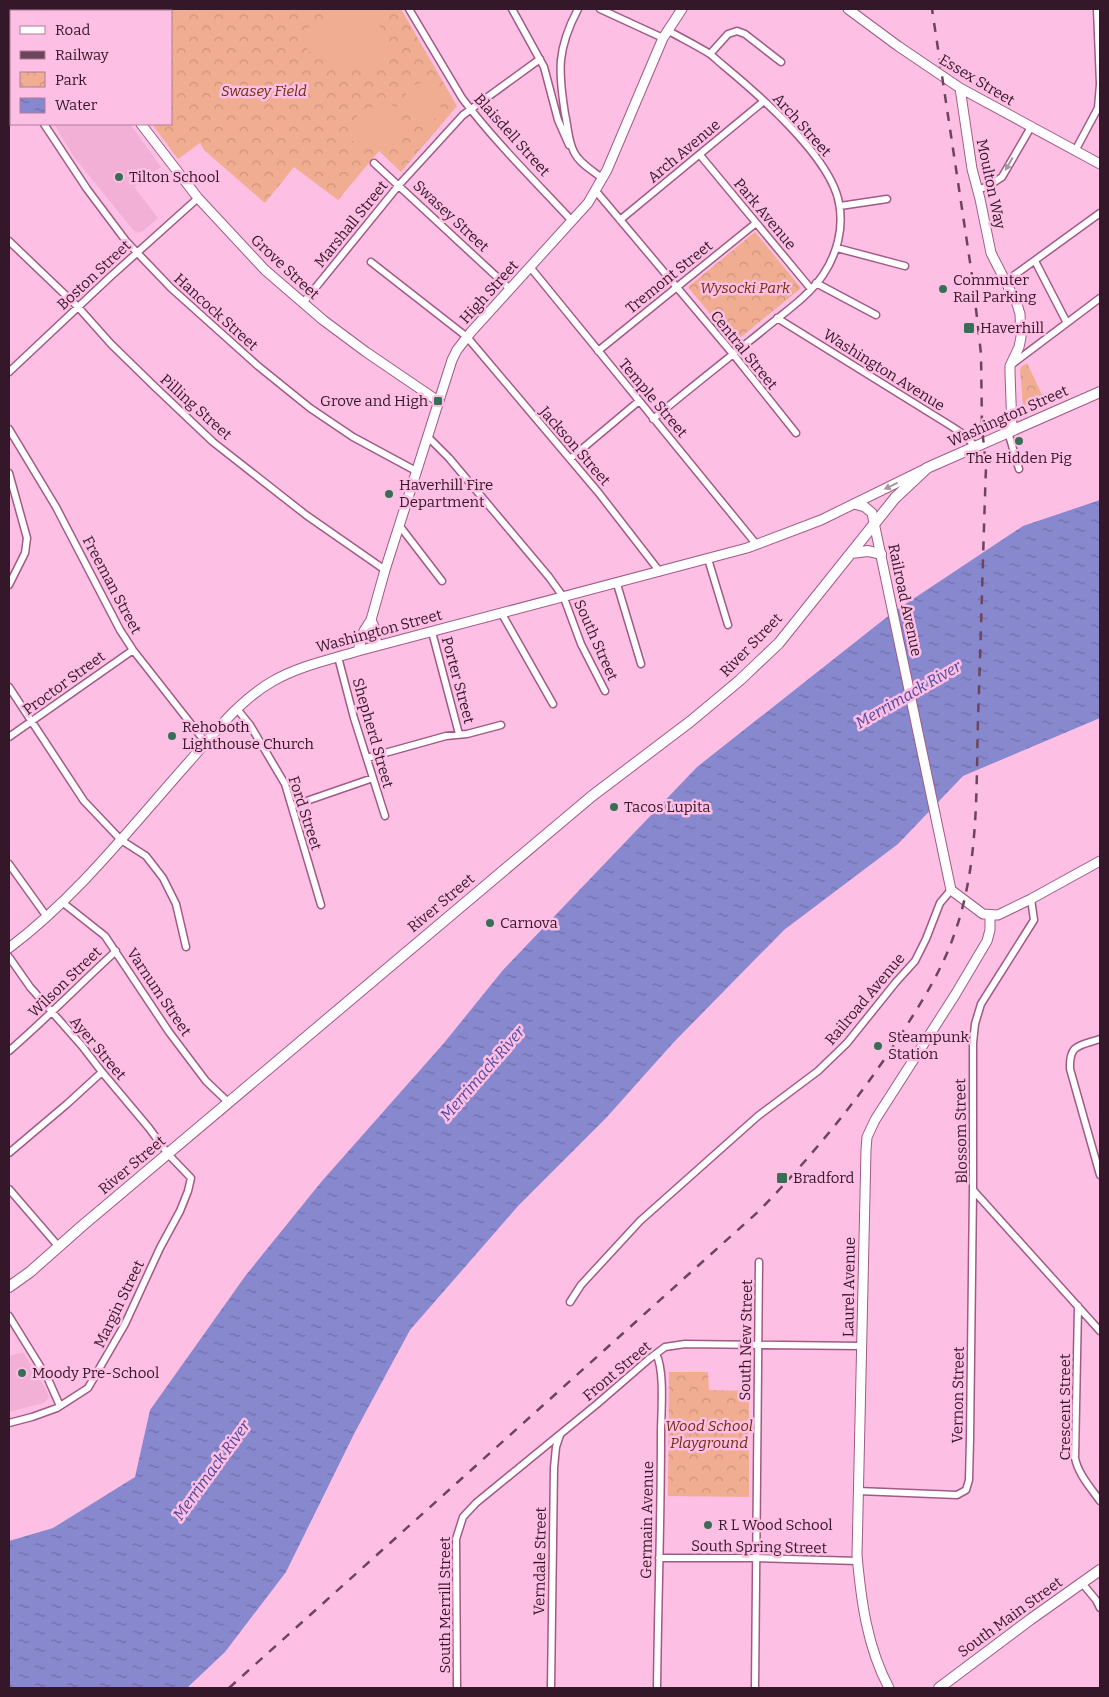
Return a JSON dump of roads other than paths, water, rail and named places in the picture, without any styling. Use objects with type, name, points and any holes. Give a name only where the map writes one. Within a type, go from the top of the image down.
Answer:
[{"type":"main road","name":"Washington Street","points":[[875,524],[906,486],[927,468],[1100,392]]},
{"type":"main road","name":"River Street","points":[[9,1287],[30,1272],[592,796],[691,721],[740,680],[778,643],[875,524]]},
{"type":"main road","points":[[851,553],[868,551],[881,555]]},
{"type":"main road","name":"South Main Street","points":[[939,1688],[1100,1570]]},
{"type":"street","name":"Blaisdell Street","points":[[409,9],[471,110],[572,221]]},
{"type":"street","points":[[512,9],[548,76],[560,128],[574,152],[586,166],[602,178]]},
{"type":"street","points":[[574,152],[563,102],[560,61],[566,35],[578,9]]},
{"type":"street","name":"Arch Street","points":[[600,9],[710,54],[764,101],[818,160],[832,184],[840,206],[841,222],[837,248],[832,261],[813,286],[777,318],[653,419]]},
{"type":"street","name":"High Street","points":[[358,651],[364,631],[372,620],[385,570],[438,401],[457,350],[588,203],[602,178],[665,34],[682,9]]},
{"type":"street","name":"Essex Street","points":[[848,9],[960,88],[1100,164]]},
{"type":"street","points":[[1075,151],[1098,108],[1100,84],[1097,9]]},
{"type":"street","points":[[710,54],[728,34],[737,31],[745,34],[781,62]]},
{"type":"street","points":[[471,110],[540,58]]},
{"type":"street","name":"Moulton Way","points":[[960,88],[968,147],[991,253],[1017,304],[1022,326],[1019,346],[1010,366]]},
{"type":"street","name":"Arch Avenue","points":[[620,220],[764,101]]},
{"type":"street","name":"Marshall Street","points":[[302,303],[399,185],[463,115],[471,110]]},
{"type":"street","name":"Hancock Street","points":[[45,125],[87,189],[126,241],[171,288],[283,388],[353,437],[416,471]]},
{"type":"street","name":"Grove Street","points":[[142,125],[198,198],[252,257],[302,303],[366,352],[438,401]]},
{"type":"street","points":[[978,189],[987,187],[1002,177],[1031,127]]},
{"type":"street","name":"Park Avenue","points":[[700,155],[813,286]]},
{"type":"street","name":"Swasey Street","points":[[374,163],[510,289]]},
{"type":"street","name":"Central Street","points":[[595,190],[733,354],[796,434]]},
{"type":"street","name":"Boston Street","points":[[9,372],[137,252],[198,198]]},
{"type":"street","points":[[840,206],[887,199]]},
{"type":"street","points":[[1005,282],[1100,213]]},
{"type":"street","name":"Tremont Street","points":[[598,351],[756,222]]},
{"type":"street","name":"Pilling Street","points":[[9,241],[78,307],[111,344],[213,442],[306,515],[385,570]]},
{"type":"street","points":[[837,248],[905,266]]},
{"type":"street","points":[[1035,261],[1067,323]]},
{"type":"street","name":"Jackson Street","points":[[371,262],[467,338],[618,517],[660,572]]},
{"type":"street","name":"Temple Street","points":[[530,267],[757,545]]},
{"type":"street","points":[[813,286],[876,315]]},
{"type":"street","points":[[1019,469],[1010,431],[1010,366],[1100,298]]},
{"type":"street","name":"Washington Avenue","points":[[777,318],[951,426],[963,434],[975,446]]},
{"type":"street","points":[[570,459],[639,401]]},
{"type":"street","name":"Freeman Street","points":[[9,428],[89,567],[120,630],[133,650],[206,743]]},
{"type":"street","name":"South Street","points":[[427,436],[449,458],[522,544],[564,598],[581,644],[605,692]]},
{"type":"street","name":"Washington Street","points":[[9,948],[47,917],[121,840],[237,708],[263,688],[284,676],[376,646],[617,584],[757,545],[821,520],[927,468]]},
{"type":"street","points":[[9,473],[26,538],[25,553],[9,585]]},
{"type":"street","points":[[854,504],[865,507],[872,513],[875,524]]},
{"type":"street","name":"Railroad Avenue","points":[[570,1302],[587,1278],[640,1221],[758,1116],[818,1071],[847,1043],[915,961],[940,903],[951,885],[875,524]]},
{"type":"street","points":[[399,525],[442,581]]},
{"type":"street","points":[[708,559],[728,625]]},
{"type":"street","points":[[617,584],[641,664]]},
{"type":"street","points":[[502,614],[553,704]]},
{"type":"street","name":"High Street","points":[[372,620],[376,631],[376,646]]},
{"type":"street","name":"Porter Street","points":[[432,632],[460,734]]},
{"type":"street","name":"Proctor Street","points":[[9,737],[33,722],[96,674],[133,650]]},
{"type":"street","name":"Shepherd Street","points":[[338,657],[385,816]]},
{"type":"street","points":[[9,688],[84,801],[121,840],[146,856],[162,878],[176,904],[186,947]]},
{"type":"street","name":"Ford Street","points":[[237,708],[250,725],[286,784],[321,905]]},
{"type":"street","points":[[367,758],[501,725]]},
{"type":"street","points":[[292,806],[373,778]]},
{"type":"street","points":[[951,885],[983,914],[990,916],[1003,913],[1100,861]]},
{"type":"street","points":[[9,864],[47,917]]},
{"type":"street","name":"Blossom Street","points":[[1031,899],[1034,920],[981,1004],[975,1024],[973,1043],[973,1190],[1078,1306],[1098,1324],[1100,1331]]},
{"type":"street","name":"Varnum Street","points":[[62,902],[105,936],[169,1032],[206,1081],[229,1103]]},
{"type":"street","name":"Laurel Avenue","points":[[889,1688],[876,1661],[870,1638],[864,1610],[858,1561],[861,1346],[867,1137],[875,1120],[956,995],[987,941],[990,930],[990,916]]},
{"type":"street","name":"Wilson Street","points":[[9,1051],[116,951]]},
{"type":"street","name":"Ayer Street","points":[[9,957],[30,987],[82,1046],[168,1154]]},
{"type":"street","points":[[1100,1040],[1074,1048],[1070,1056],[1070,1069],[1100,1175]]},
{"type":"street","points":[[9,1153],[102,1072]]},
{"type":"street","name":"Margin Street","points":[[9,1423],[32,1417],[60,1406],[88,1388],[106,1359],[125,1324],[188,1191],[191,1178],[168,1154]]},
{"type":"street","points":[[9,1188],[59,1247]]},
{"type":"street","name":"Vernon Street","points":[[858,1491],[958,1495],[966,1490],[969,1448],[973,1190]]},
{"type":"street","name":"South New Street","points":[[755,1688],[759,1262]]},
{"type":"street","name":"Crescent Street","points":[[1078,1306],[1075,1458],[1082,1474],[1100,1501]]},
{"type":"street","points":[[9,1316],[48,1379],[60,1406]]},
{"type":"street","name":"Front Street","points":[[460,1523],[476,1503],[665,1348],[680,1344],[861,1346]]},
{"type":"street","name":"Germain Avenue","points":[[656,1354],[660,1361],[661,1390],[657,1688]]},
{"type":"street","name":"Verndale Street","points":[[550,1688],[554,1468],[556,1447],[560,1434]]},
{"type":"street","name":"South Merrill Street","points":[[457,1688],[458,1565],[456,1552],[460,1523]]},
{"type":"street","name":"South Spring Street","points":[[659,1558],[858,1561]]},
{"type":"street","points":[[1082,1583],[1100,1608]]},
{"type":"water","name":"Merrimack River","points":[[1100,500],[1100,718],[963,776],[898,844],[784,930],[673,1043],[607,1117],[519,1205],[410,1330],[355,1432],[286,1572],[225,1652],[187,1688],[9,1688],[9,1541],[53,1528],[135,1477],[150,1410],[246,1275],[322,1181],[444,1043],[503,970],[697,767],[892,613],[1023,526]]},
{"type":"railway","points":[[229,1688],[760,1210],[816,1148],[868,1082],[900,1036],[923,998],[950,946],[963,906],[975,827],[986,467],[982,427],[981,354],[973,282],[932,9]]},
{"type":"place","name":"Tilton School","points":[[119,177]]},
{"type":"place","name":"Commuter Rail Parking","points":[[943,289]]},
{"type":"place","name":"Haverhill","points":[[969,328]]},
{"type":"place","name":"Grove and High","points":[[438,401]]},
{"type":"place","name":"The Hidden Pig","points":[[1019,441]]},
{"type":"place","name":"Haverhill Fire Department","points":[[389,494]]},
{"type":"place","name":"Rehoboth Lighthouse Church","points":[[172,736]]},
{"type":"place","name":"Tacos Lupita","points":[[614,807]]},
{"type":"place","name":"Carnova","points":[[490,923]]},
{"type":"place","name":"Steampunk Station","points":[[878,1046]]},
{"type":"place","name":"Bradford","points":[[782,1178]]},
{"type":"place","name":"Moody Pre-School","points":[[22,1373]]},
{"type":"place","name":"R L Wood School","points":[[708,1525]]},
{"type":"park label","name":"Swasey Field","points":[[264,91]]},
{"type":"park label","name":"Wysocki Park","points":[[745,288]]},
{"type":"park label","name":"Wood School Playground","points":[[709,1434]]}]
